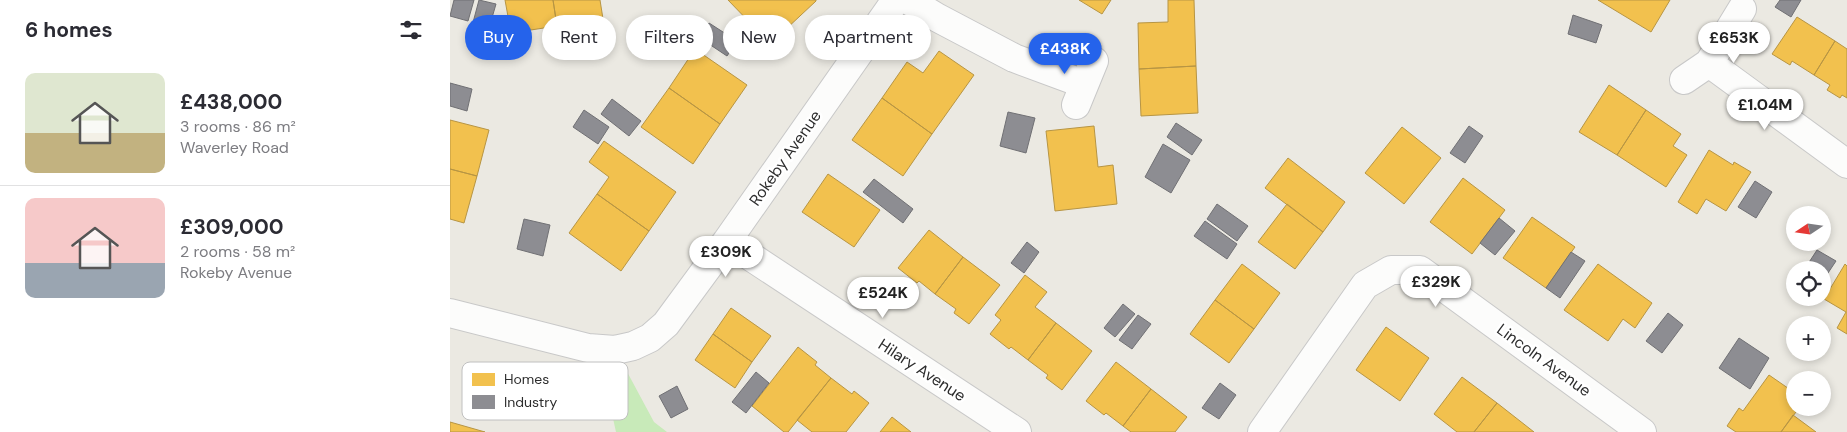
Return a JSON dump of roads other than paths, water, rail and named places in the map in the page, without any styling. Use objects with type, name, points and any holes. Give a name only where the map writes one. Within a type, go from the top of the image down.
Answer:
[{"type":"street","name":"Rokeby Avenue","points":[[450,313],[588,348],[615,350],[633,346],[650,338],[666,324],[727,241],[896,0]]},
{"type":"street","points":[[908,0],[1014,58],[1084,83]]},
{"type":"street","points":[[1684,80],[1709,63],[1742,9]]},
{"type":"street","points":[[1709,63],[1847,164]]},
{"type":"street","name":"Hilary Avenue","points":[[727,241],[1016,432]]},
{"type":"street","name":"Lincoln Avenue","points":[[1262,432],[1365,285],[1391,270],[1420,270],[1642,432]]}]
